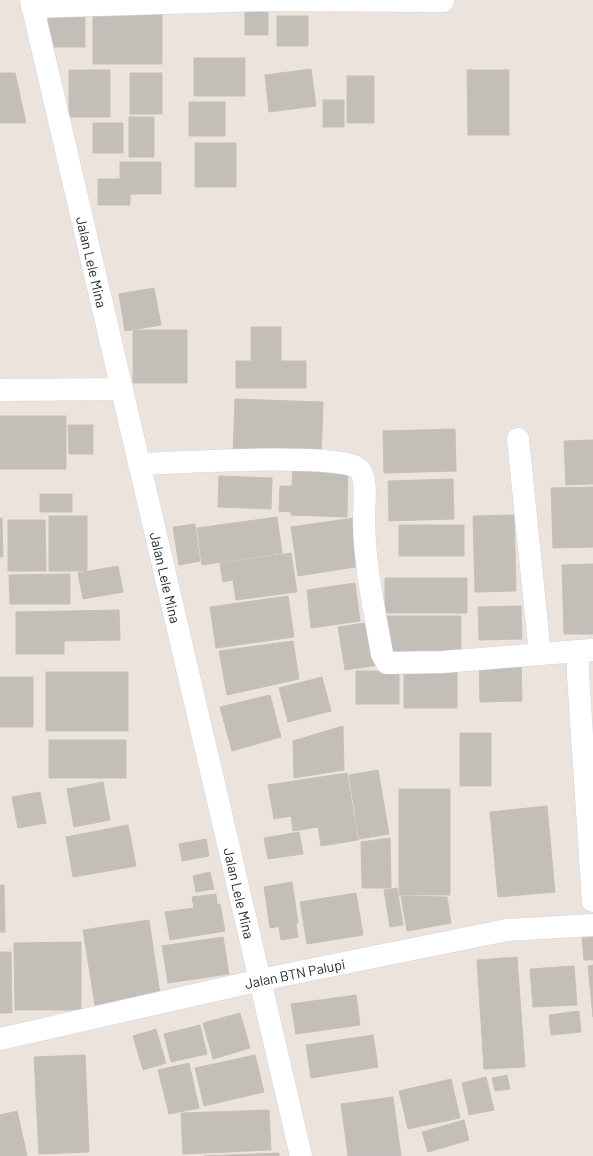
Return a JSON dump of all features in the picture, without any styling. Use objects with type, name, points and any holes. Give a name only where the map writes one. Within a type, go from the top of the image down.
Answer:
[{"type":"street","points":[[32,4],[265,0],[443,1]]},
{"type":"street","name":"Jalan Lele Mina","points":[[32,4],[301,1156]]},
{"type":"street","points":[[0,390],[121,389]]},
{"type":"street","points":[[518,439],[540,654]]},
{"type":"street","points":[[139,464],[256,459],[352,464],[359,469],[363,481],[364,546],[367,574],[384,660],[387,663],[443,662],[586,651],[578,675],[593,901]]},
{"type":"street","name":"Jalan BTN Palupi","points":[[0,1039],[260,980],[507,930],[593,925]]},
{"type":"building","points":[[245,6],[268,6],[268,35],[245,35]]},
{"type":"building","points":[[93,8],[162,8],[162,64],[93,64]]},
{"type":"building","points":[[48,15],[85,15],[85,47],[48,47]]},
{"type":"building","points":[[277,16],[308,16],[308,46],[277,46]]},
{"type":"building","points":[[194,58],[245,58],[245,96],[194,96]]},
{"type":"building","points":[[311,69],[316,106],[269,112],[265,75]]},
{"type":"building","points":[[69,70],[110,70],[110,117],[69,117]]},
{"type":"building","points":[[467,70],[509,70],[509,135],[468,135]]},
{"type":"building","points":[[0,73],[15,73],[26,123],[0,123]]},
{"type":"building","points":[[130,73],[162,73],[162,114],[130,114]]},
{"type":"building","points":[[347,76],[374,76],[374,123],[347,123]]},
{"type":"building","points":[[323,100],[344,100],[344,127],[323,127]]},
{"type":"building","points":[[189,102],[225,102],[225,136],[189,136]]},
{"type":"building","points":[[129,117],[154,117],[154,157],[129,157]]},
{"type":"building","points":[[93,123],[123,123],[123,153],[93,153]]},
{"type":"building","points":[[195,143],[236,143],[236,187],[195,187]]},
{"type":"building","points":[[120,162],[161,162],[161,194],[130,194],[130,205],[98,205],[98,179],[120,179]]},
{"type":"building","points":[[154,288],[161,325],[125,331],[119,294]]},
{"type":"building","points":[[251,327],[281,327],[281,361],[251,361]]},
{"type":"building","points":[[133,330],[187,330],[187,383],[133,383]]},
{"type":"building","points":[[236,361],[306,361],[306,388],[236,388]]},
{"type":"building","points":[[235,399],[323,402],[321,456],[233,453]]},
{"type":"building","points":[[0,416],[66,416],[66,469],[0,469]]},
{"type":"building","points":[[68,425],[93,425],[93,454],[69,454]]},
{"type":"building","points":[[455,429],[456,471],[384,473],[383,431]]},
{"type":"building","points":[[593,440],[593,484],[566,485],[564,441]]},
{"type":"building","points":[[293,467],[348,469],[347,517],[291,515],[291,512],[279,511],[280,486],[292,486]]},
{"type":"building","points":[[219,476],[272,478],[271,509],[218,507]]},
{"type":"building","points":[[453,479],[454,519],[389,521],[388,481]]},
{"type":"building","points":[[593,487],[593,547],[553,548],[551,488]]},
{"type":"building","points":[[40,494],[72,494],[72,512],[40,512]]},
{"type":"building","points":[[514,515],[516,591],[475,592],[473,516]]},
{"type":"building","points":[[49,516],[87,516],[87,571],[49,571]]},
{"type":"building","points":[[277,517],[282,553],[202,565],[197,528]]},
{"type":"building","points":[[0,518],[2,518],[3,557],[0,557]]},
{"type":"building","points":[[354,518],[361,566],[298,576],[291,527]]},
{"type":"building","points":[[8,520],[45,520],[46,571],[8,571]]},
{"type":"building","points":[[195,524],[200,561],[179,565],[173,527]]},
{"type":"building","points":[[399,525],[464,525],[464,556],[399,556]]},
{"type":"building","points":[[291,553],[297,592],[236,600],[233,580],[223,582],[220,563]]},
{"type":"building","points":[[593,564],[593,634],[564,634],[562,565]]},
{"type":"building","points":[[118,566],[123,592],[83,599],[78,573]]},
{"type":"building","points":[[70,574],[70,604],[10,604],[9,575]]},
{"type":"building","points":[[385,578],[467,578],[467,613],[385,613]]},
{"type":"building","points":[[355,583],[360,621],[311,628],[307,590]]},
{"type":"building","points":[[288,596],[294,637],[216,648],[210,607]]},
{"type":"building","points":[[521,606],[522,639],[479,640],[478,607]]},
{"type":"building","points":[[119,610],[120,640],[64,641],[64,654],[16,654],[16,612]]},
{"type":"building","points":[[387,616],[461,616],[461,655],[387,655]]},
{"type":"building","points":[[372,622],[379,665],[345,670],[338,627]]},
{"type":"building","points":[[293,641],[299,679],[227,695],[219,651]]},
{"type":"building","points":[[521,658],[522,701],[480,702],[479,659]]},
{"type":"building","points":[[404,665],[457,665],[457,708],[404,708]]},
{"type":"building","points":[[356,671],[399,671],[399,704],[356,704]]},
{"type":"building","points":[[46,672],[128,672],[128,731],[46,731]]},
{"type":"building","points":[[0,677],[33,677],[33,727],[0,727]]},
{"type":"building","points":[[322,677],[331,711],[288,722],[279,688]]},
{"type":"building","points":[[270,695],[281,737],[232,751],[220,707]]},
{"type":"building","points":[[343,726],[344,770],[294,778],[293,741]]},
{"type":"building","points":[[460,733],[491,733],[491,786],[460,786]]},
{"type":"building","points":[[49,740],[126,740],[126,778],[49,778]]},
{"type":"building","points":[[378,770],[389,834],[359,839],[349,775]]},
{"type":"building","points":[[347,773],[358,840],[321,846],[318,827],[293,831],[291,816],[274,819],[268,785]]},
{"type":"building","points":[[103,782],[110,820],[74,827],[67,789]]},
{"type":"building","points":[[399,789],[450,789],[450,895],[399,895]]},
{"type":"building","points":[[40,792],[46,823],[18,828],[12,797]]},
{"type":"building","points":[[547,806],[555,892],[498,897],[490,812]]},
{"type":"building","points":[[128,825],[136,866],[73,877],[66,837]]},
{"type":"building","points":[[299,832],[303,854],[268,859],[264,838]]},
{"type":"building","points":[[390,838],[391,888],[362,888],[361,842]]},
{"type":"building","points":[[206,839],[209,856],[182,861],[179,844]]},
{"type":"building","points":[[210,872],[214,889],[196,892],[193,876]]},
{"type":"building","points":[[292,882],[298,923],[270,928],[264,887]]},
{"type":"building","points":[[0,885],[4,885],[5,932],[0,932]]},
{"type":"building","points":[[397,888],[403,925],[390,927],[384,890]]},
{"type":"building","points":[[356,893],[363,935],[307,944],[300,902]]},
{"type":"building","points":[[216,894],[217,904],[220,904],[225,931],[170,940],[165,912],[194,908],[192,897]]},
{"type":"building","points":[[401,896],[447,897],[451,923],[407,931]]},
{"type":"building","points":[[149,920],[161,1001],[96,1011],[83,930]]},
{"type":"building","points":[[296,924],[298,937],[281,940],[279,927]]},
{"type":"building","points":[[223,937],[229,974],[168,983],[162,946]]},
{"type":"building","points":[[593,937],[593,960],[584,960],[582,938]]},
{"type":"building","points":[[81,942],[81,1010],[15,1010],[14,943]]},
{"type":"building","points":[[0,952],[11,952],[12,1013],[0,1013]]},
{"type":"building","points":[[517,957],[525,1067],[484,1069],[477,960]]},
{"type":"building","points":[[593,965],[593,1017],[588,966]]},
{"type":"building","points":[[574,966],[577,1005],[533,1007],[530,969]]},
{"type":"building","points":[[356,995],[360,1025],[296,1034],[291,1004]]},
{"type":"building","points":[[579,1011],[581,1032],[551,1035],[549,1015]]},
{"type":"building","points":[[240,1013],[250,1048],[213,1059],[203,1023]]},
{"type":"building","points":[[200,1025],[207,1054],[171,1062],[164,1034]]},
{"type":"building","points":[[156,1029],[166,1063],[143,1070],[133,1036]]},
{"type":"building","points":[[373,1035],[378,1067],[311,1078],[306,1045]]},
{"type":"building","points":[[85,1055],[89,1152],[39,1154],[34,1057]]},
{"type":"building","points":[[255,1055],[264,1092],[204,1106],[195,1068]]},
{"type":"building","points":[[189,1063],[199,1108],[169,1114],[158,1070]]},
{"type":"building","points":[[507,1075],[510,1089],[495,1091],[492,1078]]},
{"type":"building","points":[[486,1077],[494,1110],[469,1115],[462,1083]]},
{"type":"building","points":[[451,1079],[460,1118],[408,1129],[399,1091]]},
{"type":"building","points":[[393,1097],[401,1156],[348,1156],[341,1104]]},
{"type":"building","points":[[269,1110],[271,1150],[183,1154],[181,1113]]},
{"type":"building","points":[[17,1111],[27,1156],[0,1156],[0,1115]]},
{"type":"building","points":[[464,1120],[469,1140],[428,1152],[422,1132]]},
{"type":"building","points":[[279,1153],[279,1156],[204,1156]]}]
